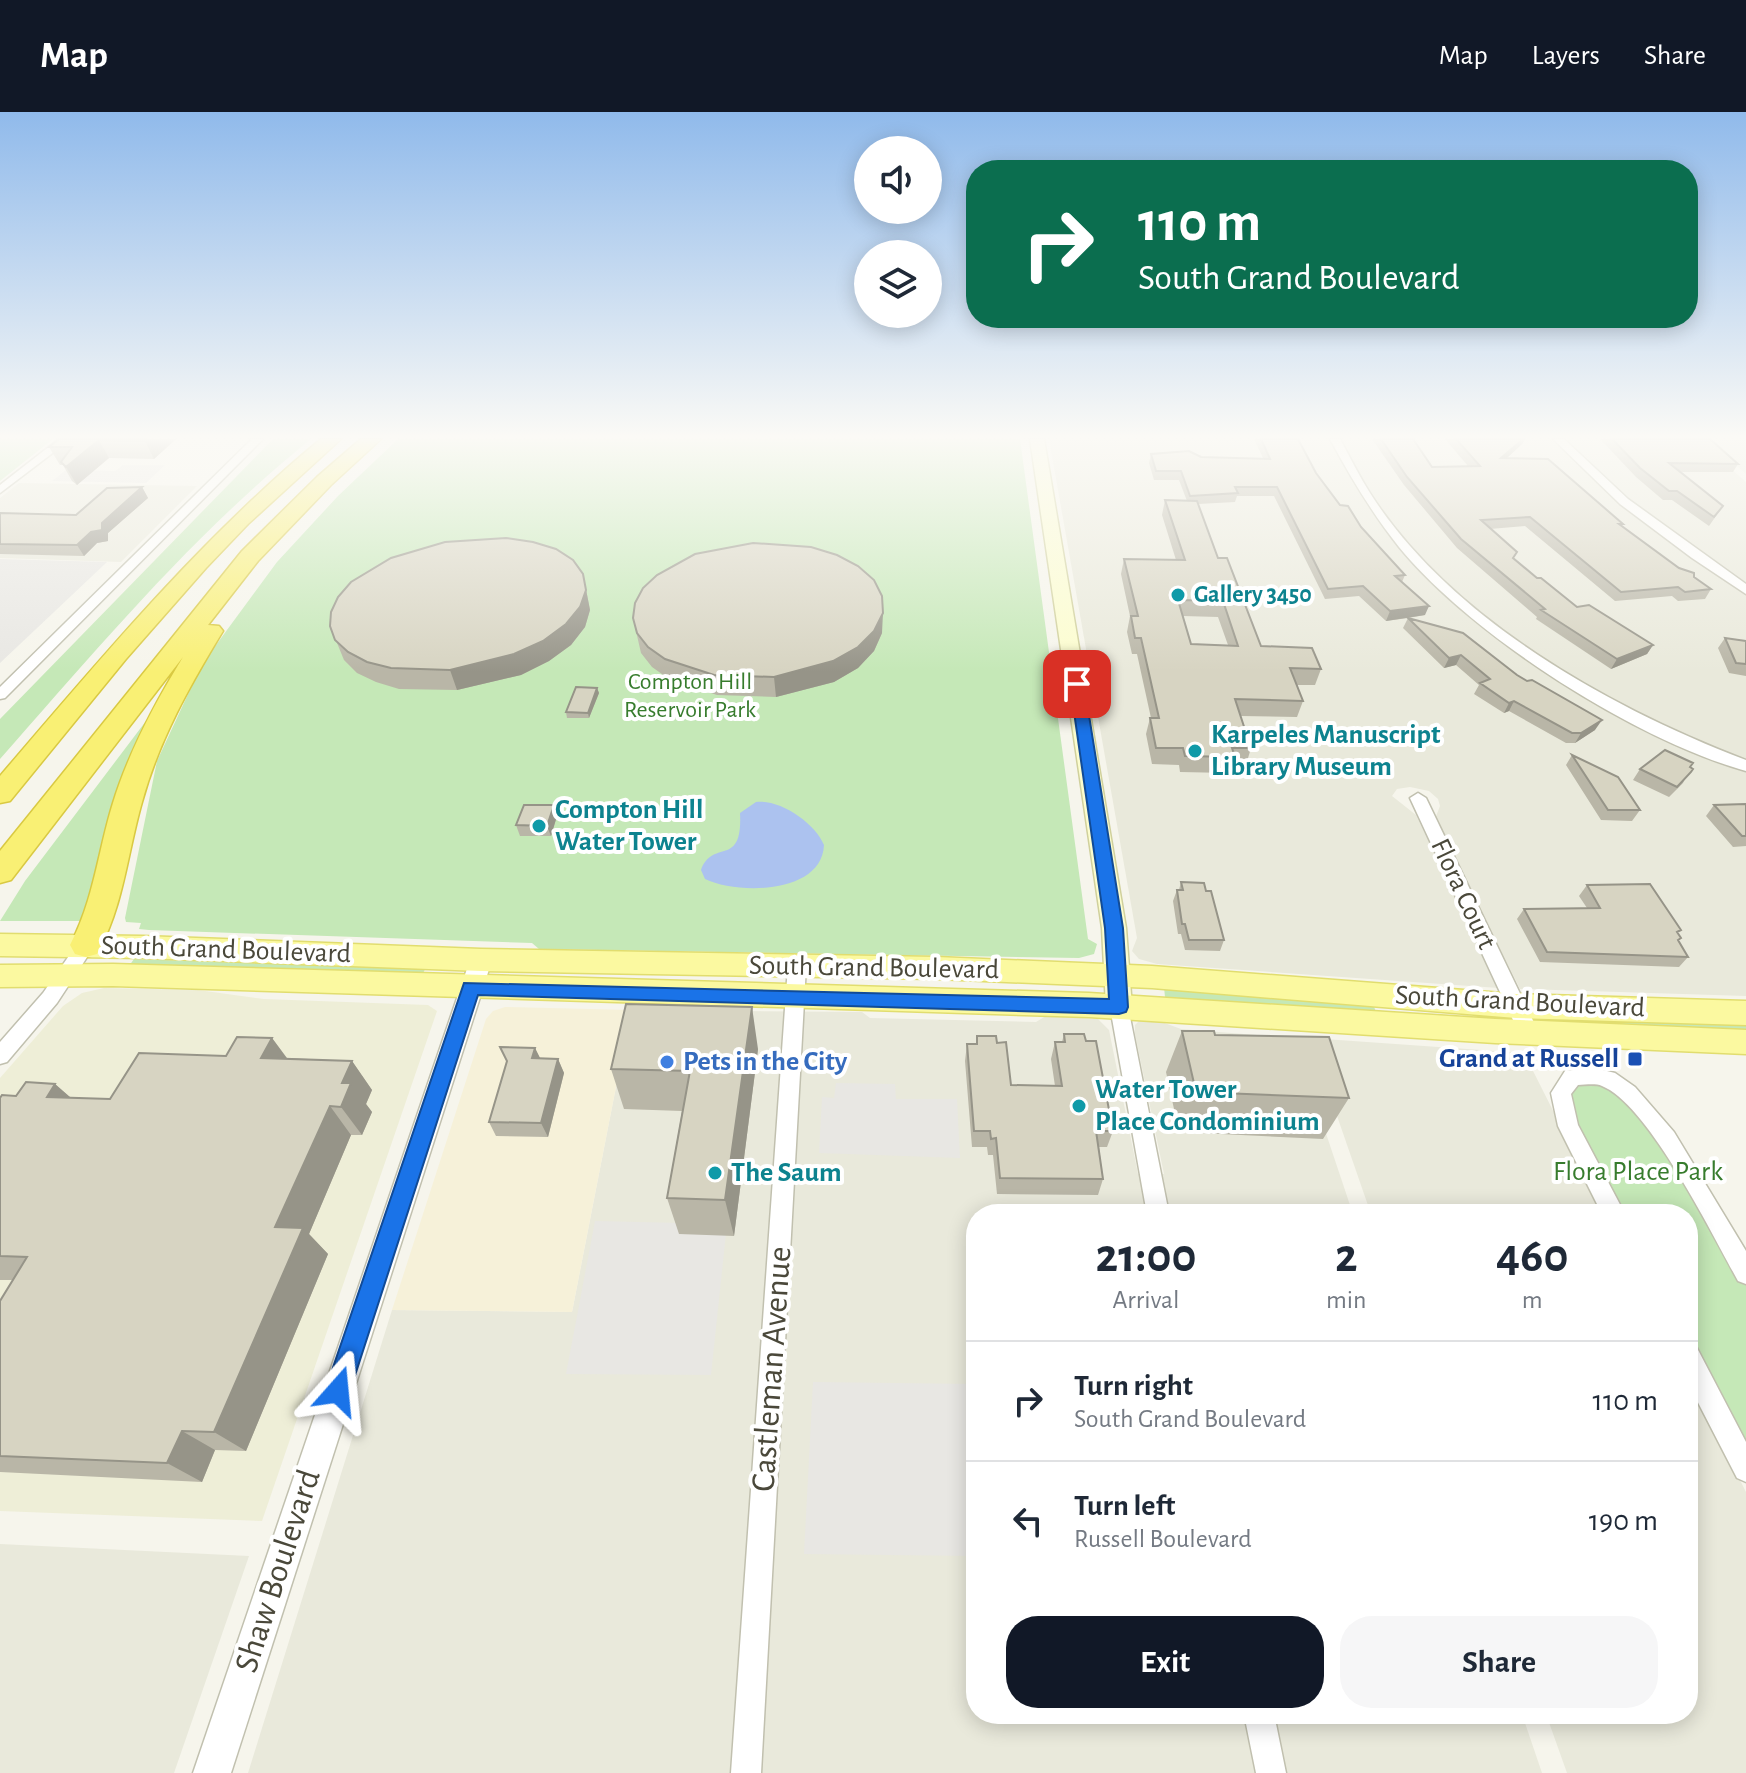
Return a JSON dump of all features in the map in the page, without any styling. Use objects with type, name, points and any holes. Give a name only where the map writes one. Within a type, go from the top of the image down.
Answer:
[{"type":"highway","points":[[0,794],[207,554],[246,517]]},
{"type":"highway","points":[[0,872],[250,556],[289,517]]},
{"type":"highway","points":[[86,945],[97,925],[138,767],[165,709],[250,556]]},
{"type":"main road","points":[[1049,517],[1103,854],[1119,1007]]},
{"type":"main road","name":"South Grand Boulevard","points":[[6,944],[1117,976],[1746,1042]]},
{"type":"main road","name":"South Grand Boulevard","points":[[0,976],[66,975],[1523,1019],[1746,1013]]},
{"type":"street","points":[[0,695],[180,517]]},
{"type":"street","points":[[1384,517],[1442,587],[1487,625],[1560,674],[1632,716],[1746,766]]},
{"type":"street","points":[[1643,517],[1746,590]]},
{"type":"street","name":"Flora Court","points":[[1418,798],[1523,1019]]},
{"type":"street","points":[[0,1056],[43,1007],[86,945]]},
{"type":"street","name":"Shaw Boulevard","points":[[212,1773],[481,960]]},
{"type":"street","name":"Castleman Avenue","points":[[746,1773],[797,966]]},
{"type":"street","points":[[1119,1007],[1156,1204]]},
{"type":"street","points":[[1609,1204],[1568,1126],[1561,1093],[1572,1077],[1606,1078],[1636,1100],[1665,1137],[1746,1273]]},
{"type":"street","points":[[1698,1376],[1746,1469]]},
{"type":"street","points":[[1261,1724],[1271,1773]]},
{"type":"shaded area","points":[[0,517],[166,517],[121,562],[0,558]]},
{"type":"shaded area","points":[[1063,517],[1746,517],[1746,996],[1520,989],[1435,819],[1440,806],[1438,799],[1429,791],[1410,787],[1397,789],[1392,796],[1416,815],[1499,988],[1157,964],[1139,959],[1132,951],[1137,938]]},
{"type":"shaded area","points":[[0,559],[107,562],[0,663]]},
{"type":"shaded area","points":[[104,988],[198,990],[264,999],[428,1005],[437,1011],[262,1521],[0,1511],[0,1078],[63,1006],[82,993]]},
{"type":"shaded area","points":[[505,1007],[631,1010],[572,1312],[392,1310],[486,1019],[493,1011]]},
{"type":"shaded area","points":[[631,1010],[862,1012],[870,1018],[1036,1022],[1046,1016],[1098,1019],[1109,1030],[1138,1174],[1164,1174],[1135,1034],[1135,1025],[1139,1021],[1159,1021],[1181,1029],[1294,1038],[1350,1204],[966,1204],[966,1724],[1525,1724],[1542,1773],[248,1773],[392,1310],[572,1312]]},
{"type":"shaded area","points":[[1310,1038],[1524,1053],[1600,1204],[1368,1204]]},
{"type":"shaded area","points":[[836,1083],[895,1084],[896,1099],[957,1099],[960,1158],[819,1153],[822,1097],[834,1098]]},
{"type":"shaded area","points":[[595,1221],[727,1224],[711,1375],[566,1374]]},
{"type":"shaded area","points":[[813,1382],[966,1384],[966,1556],[804,1554]]},
{"type":"shaded area","points":[[1698,1398],[1746,1492],[1746,1773],[1567,1773],[1550,1724],[1698,1724]]},
{"type":"shaded area","points":[[0,1544],[249,1556],[174,1773],[0,1773]]},
{"type":"green space","points":[[197,517],[223,517],[111,633],[0,759],[0,719]]},
{"type":"green space","name":"Compton Hill Reservoir Park","points":[[319,517],[1031,517],[1088,939],[1097,944],[1094,954],[1079,958],[539,949],[532,943],[139,929],[141,923],[126,922],[125,918],[157,761],[202,664],[277,562]]},
{"type":"green space","points":[[149,717],[153,718],[84,921],[0,921],[25,881]]},
{"type":"green space","points":[[134,959],[425,969],[422,976],[129,966]]},
{"type":"green space","points":[[1164,987],[1373,1004],[1376,1012],[1165,997]]},
{"type":"green space","points":[[1565,1019],[1746,1025],[1746,1032],[1568,1025]]},
{"type":"green space","name":"Flora Place Park","points":[[1572,1077],[1606,1078],[1636,1100],[1746,1273],[1746,1469],[1698,1376],[1698,1204],[1609,1204],[1568,1126]]},
{"type":"water","points":[[756,802],[786,808],[805,821],[824,845],[820,861],[809,873],[794,882],[776,886],[737,887],[705,879],[701,870],[706,861],[732,847],[740,830],[740,813]]},
{"type":"building","points":[[0,517],[109,517],[102,523],[102,530],[91,532],[77,545],[0,544]]},
{"type":"building","points":[[1171,517],[1203,517],[1218,558],[1227,558],[1261,646],[1312,648],[1321,669],[1290,668],[1303,701],[1235,699],[1251,748],[1232,748],[1235,757],[1185,756],[1183,748],[1156,748],[1150,718],[1159,718],[1141,638],[1135,638],[1131,616],[1138,616],[1124,559],[1185,560]],"holes":[[[1178,600],[1223,601],[1238,646],[1191,644]]]},
{"type":"building","points":[[1292,517],[1355,517],[1405,575],[1395,576],[1429,606],[1390,611],[1363,586],[1328,589]]},
{"type":"building","points":[[1441,517],[1614,517],[1623,524],[1619,524],[1679,568],[1694,573],[1694,577],[1711,589],[1685,592],[1678,587],[1621,592],[1530,517],[1481,520],[1517,552],[1513,558],[1537,578],[1577,607],[1589,605],[1653,645],[1617,659],[1541,610],[1545,609],[1461,539]]},
{"type":"building","points":[[506,538],[556,549],[573,560],[583,574],[586,590],[580,607],[566,624],[543,641],[514,654],[450,670],[391,668],[367,662],[348,652],[335,640],[330,626],[331,612],[338,597],[351,582],[391,558],[445,542]]},
{"type":"building","points":[[753,543],[811,547],[858,566],[874,580],[882,596],[883,613],[874,631],[858,647],[833,661],[774,677],[714,675],[665,659],[648,647],[637,633],[633,618],[635,603],[643,588],[657,575],[695,554]]},
{"type":"building","points":[[1408,618],[1463,633],[1517,675],[1527,681],[1532,680],[1602,720],[1581,733],[1572,733],[1514,701],[1509,703],[1480,683],[1490,679],[1461,655],[1449,658]]},
{"type":"building","points":[[1725,638],[1746,641],[1746,664],[1736,663]]},
{"type":"building","points":[[576,687],[597,688],[588,713],[566,712]]},
{"type":"building","points":[[1665,750],[1693,763],[1691,772],[1677,787],[1640,769]]},
{"type":"building","points":[[1572,755],[1618,777],[1640,810],[1608,810]]},
{"type":"building","points":[[1746,804],[1746,836],[1742,836],[1714,805]]},
{"type":"building","points":[[524,805],[554,805],[547,826],[516,825]]},
{"type":"building","points":[[1181,882],[1204,883],[1206,891],[1211,891],[1224,940],[1189,940],[1185,924],[1182,924],[1177,890],[1183,890]]},
{"type":"building","points":[[1650,884],[1681,930],[1677,932],[1681,938],[1678,940],[1688,957],[1547,952],[1524,909],[1600,908],[1587,885]]},
{"type":"building","points":[[626,1004],[752,1007],[725,1200],[667,1198],[690,1071],[611,1069]]},
{"type":"building","points":[[1182,1031],[1214,1031],[1215,1035],[1329,1037],[1349,1098],[1196,1092]]},
{"type":"building","points":[[1064,1034],[1084,1034],[1086,1041],[1096,1041],[1113,1131],[1096,1131],[1103,1179],[1000,1178],[996,1138],[991,1139],[990,1131],[974,1131],[967,1044],[977,1044],[977,1036],[996,1036],[997,1043],[1006,1042],[1011,1085],[1062,1086],[1055,1042],[1065,1042]]},
{"type":"building","points":[[237,1037],[272,1038],[261,1058],[352,1061],[342,1083],[351,1083],[341,1107],[330,1106],[275,1227],[303,1228],[214,1432],[182,1431],[167,1463],[0,1456],[0,1301],[27,1257],[0,1256],[0,1098],[2,1095],[16,1096],[26,1082],[55,1084],[47,1097],[110,1099],[139,1053],[226,1056]]},
{"type":"building","points":[[500,1047],[535,1048],[532,1058],[558,1059],[541,1123],[489,1122],[507,1061]]},
{"type":"place","name":"Gallery 3450","points":[[1178,595]]},
{"type":"place","name":"Karpeles Manuscript Library Museum","points":[[1195,751]]},
{"type":"place","name":"Compton Hill Water Tower","points":[[539,826]]},
{"type":"place","name":"Grand at Russell","points":[[1635,1059]]},
{"type":"place","name":"Pets in the City","points":[[667,1062]]},
{"type":"place","name":"Water Tower Place Condominium","points":[[1079,1106]]},
{"type":"place","name":"The Saum","points":[[715,1173]]},
{"type":"route","points":[[338,1391],[471,988],[1119,1007],[1114,928],[1077,684]]}]
